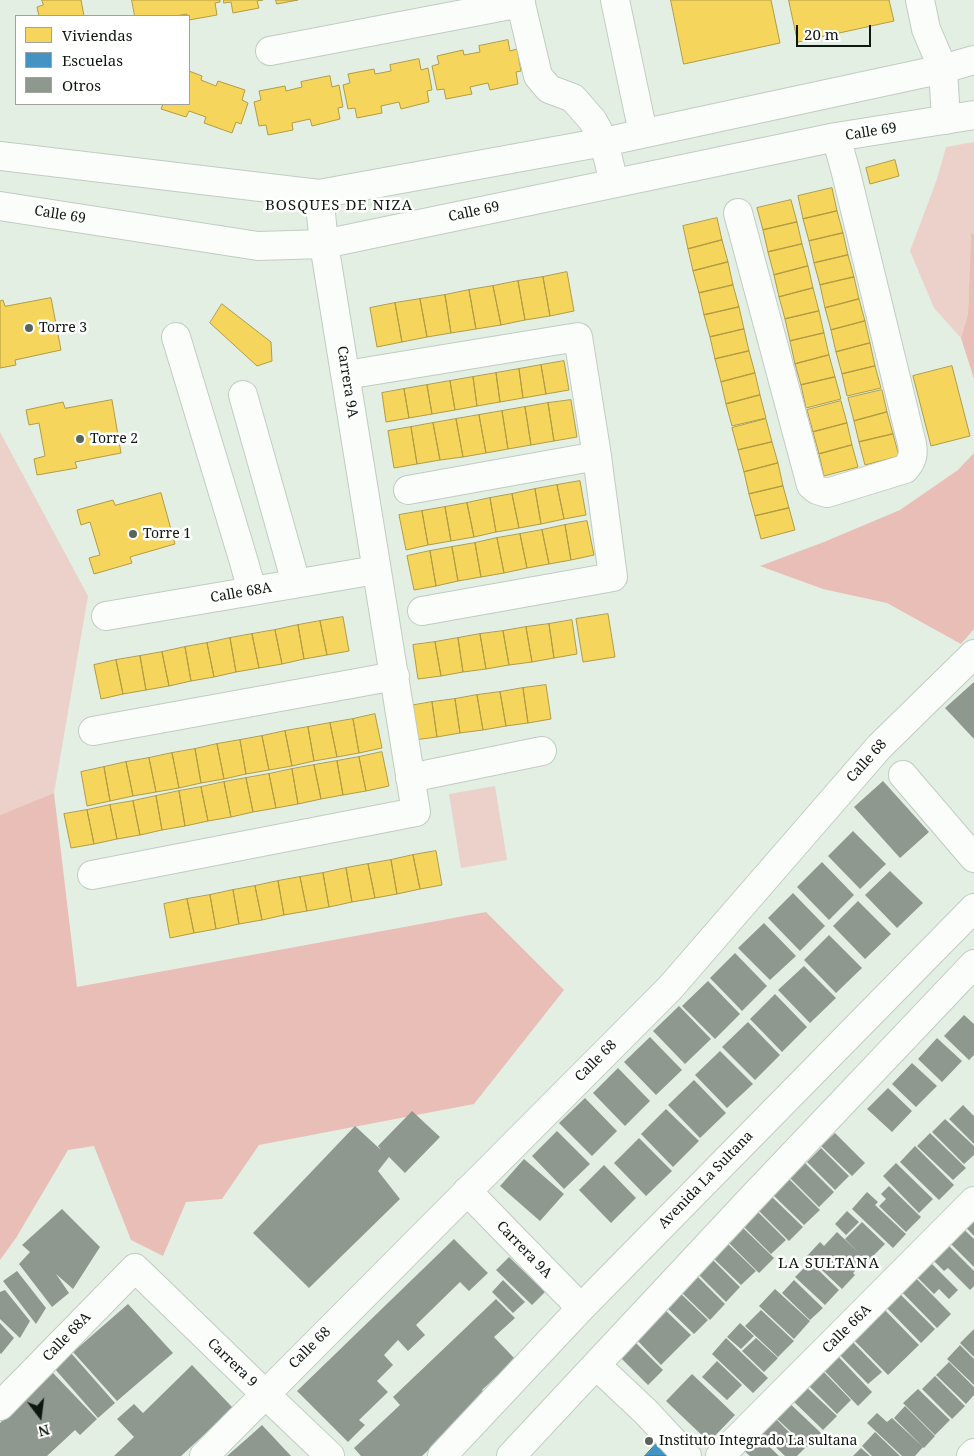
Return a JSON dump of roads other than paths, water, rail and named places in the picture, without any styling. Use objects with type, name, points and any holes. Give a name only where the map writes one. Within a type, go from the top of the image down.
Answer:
[{"type":"street","points":[[615,0],[643,133]]},
{"type":"street","points":[[920,0],[926,29],[943,68],[946,120]]},
{"type":"street","points":[[270,51],[521,1],[538,76],[549,89],[573,98],[598,131],[614,182]]},
{"type":"street","points":[[0,156],[319,194],[598,131],[643,133],[974,60]]},
{"type":"street","name":"Calle 69","points":[[0,206],[258,246],[324,244],[836,137],[974,115]]},
{"type":"street","points":[[738,213],[811,485],[817,490],[827,492],[905,469],[911,463],[914,452],[836,137]]},
{"type":"street","name":"Carrera 9A","points":[[92,875],[416,812],[324,244],[319,194]]},
{"type":"street","points":[[176,337],[252,591]]},
{"type":"street","points":[[346,375],[578,337],[597,456],[613,577],[422,611]]},
{"type":"street","points":[[243,395],[296,583]]},
{"type":"street","points":[[408,490],[597,456]]},
{"type":"street","name":"Calle 68A","points":[[106,616],[376,570]]},
{"type":"street","name":"Calle 68","points":[[204,1456],[670,988],[879,746],[974,654]]},
{"type":"street","points":[[93,731],[395,676]]},
{"type":"street","points":[[410,778],[542,751]]},
{"type":"street","points":[[903,775],[974,858]]},
{"type":"street","name":"Avenida La Sultana","points":[[442,1456],[580,1308],[974,908]]},
{"type":"street","points":[[511,1456],[974,964]]},
{"type":"street","name":"Carrera 9A","points":[[467,1191],[580,1308]]},
{"type":"street","name":"Calle 66A","points":[[720,1456],[974,1201]]},
{"type":"street","name":"Calle 68A","points":[[0,1406],[135,1268]]},
{"type":"street","name":"Carrera 9","points":[[135,1268],[330,1456]]},
{"type":"street","points":[[596,1365],[646,1412],[687,1456]]},
{"type":"street","points":[[971,1456],[974,1453]]},
{"type":"place","name":"Torre 3","points":[[29,328]]},
{"type":"place","name":"Torre 2","points":[[80,439]]},
{"type":"place","name":"Torre 1","points":[[133,534]]},
{"type":"place","name":"Instituto Integrado La sultana","points":[[649,1441]]},
{"type":"district","name":"BOSQUES DE NIZA","points":[[339,206]]},
{"type":"district","name":"LA SULTANA","points":[[829,1264]]}]
